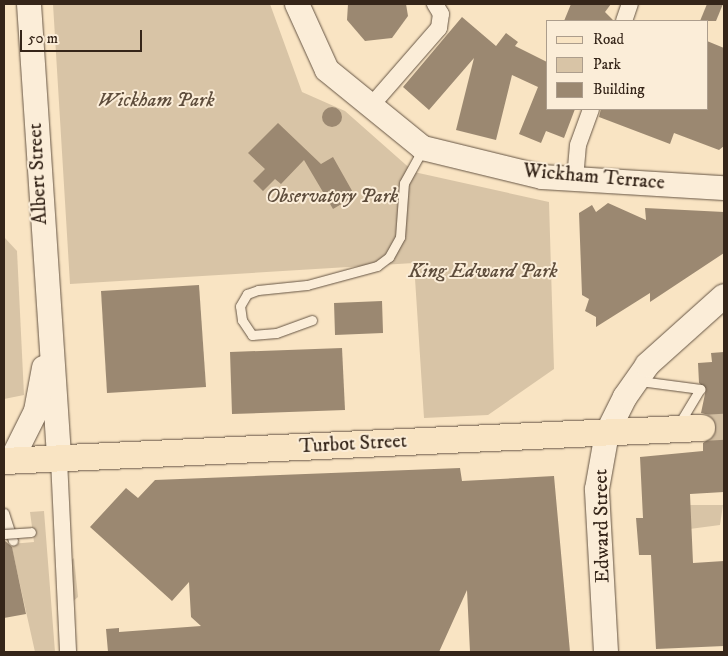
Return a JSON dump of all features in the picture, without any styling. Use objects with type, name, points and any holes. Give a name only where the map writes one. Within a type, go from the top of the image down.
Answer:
[{"type":"main road","name":"Turbot Street","points":[[10,451],[64,459],[702,428]]},
{"type":"street","name":"Albert Street","points":[[29,4],[48,344],[64,459],[68,652]]},
{"type":"street","name":"Wickham Terrace","points":[[297,4],[326,70],[423,148],[542,177],[724,188]]},
{"type":"street","points":[[370,107],[439,28],[441,14],[435,4]]},
{"type":"street","points":[[624,20],[630,4]]},
{"type":"street","points":[[575,180],[578,145],[591,110]]},
{"type":"street","name":"Edward Street","points":[[606,652],[597,489],[607,433],[636,380],[675,337],[724,296]]},
{"type":"street","name":"Albert Street","points":[[10,451],[38,405],[48,344]]},
{"type":"lane","points":[[312,320],[276,333],[252,336],[242,320],[240,306],[247,294],[258,290],[316,283],[377,266],[389,257],[400,237],[404,183],[423,148]]},
{"type":"lane","points":[[636,380],[700,389],[673,430]]},
{"type":"lane","points":[[4,513],[13,541]]},
{"type":"lane","points":[[4,534],[31,532]]},
{"type":"green space","points":[[53,4],[270,4],[302,92],[345,111],[414,172],[549,202],[554,369],[488,415],[424,418],[414,263],[70,284]]},
{"type":"green space","points":[[4,237],[17,251],[24,395],[4,399]]},
{"type":"green space","points":[[690,505],[723,505],[720,525],[682,530]]},
{"type":"green space","points":[[44,511],[55,652],[35,652],[11,544],[34,542],[30,512]]},
{"type":"green space","points":[[74,558],[78,597],[72,602],[69,562]]},
{"type":"building","points":[[348,4],[406,4],[408,16],[392,38],[365,41],[347,20]]},
{"type":"building","points":[[571,4],[611,4],[605,12],[613,20],[564,20]]},
{"type":"building","points":[[707,4],[723,4],[716,21],[700,20]]},
{"type":"building","points":[[462,17],[496,46],[506,33],[518,42],[515,46],[546,62],[546,110],[575,110],[564,138],[546,131],[541,143],[519,134],[538,87],[512,75],[496,140],[456,130],[474,58],[429,110],[403,87]]},
{"type":"building","points":[[708,41],[724,48],[724,146],[719,150],[674,133],[670,144],[599,117],[601,110],[708,110]]},
{"type":"building","points":[[332,107],[339,110],[342,117],[339,124],[332,127],[325,124],[322,117],[325,110]]},
{"type":"building","points":[[278,123],[321,164],[333,157],[355,196],[333,209],[304,160],[281,184],[275,179],[263,191],[253,181],[265,169],[248,153]]},
{"type":"building","points":[[608,203],[646,220],[645,208],[724,212],[724,253],[650,302],[650,293],[596,327],[596,317],[585,311],[589,299],[582,295],[579,213],[592,205],[596,212]]},
{"type":"building","points":[[199,285],[206,387],[107,393],[101,291]]},
{"type":"building","points":[[382,301],[383,333],[335,335],[334,303]]},
{"type":"building","points":[[342,348],[345,410],[232,414],[230,352]]},
{"type":"building","points":[[724,352],[724,492],[690,494],[693,563],[724,561],[724,646],[656,649],[651,555],[639,555],[636,518],[643,518],[640,457],[703,451],[703,443],[715,435],[717,427],[709,415],[701,413],[706,389],[699,383],[698,363],[712,362],[711,353]]},
{"type":"building","points":[[460,468],[462,481],[554,476],[570,652],[470,652],[467,590],[439,652],[108,652],[106,629],[119,628],[119,632],[201,626],[191,617],[189,582],[172,601],[90,527],[126,488],[138,498],[155,480]]},
{"type":"building","points":[[4,540],[12,547],[26,614],[4,618]]},
{"type":"tunnel","points":[[702,428],[724,427]]},
{"type":"park label","name":"Wickham Park","points":[[156,100]]},
{"type":"park label","name":"Observatory Park","points":[[332,196]]},
{"type":"park label","name":"King Edward Park","points":[[483,271]]}]
